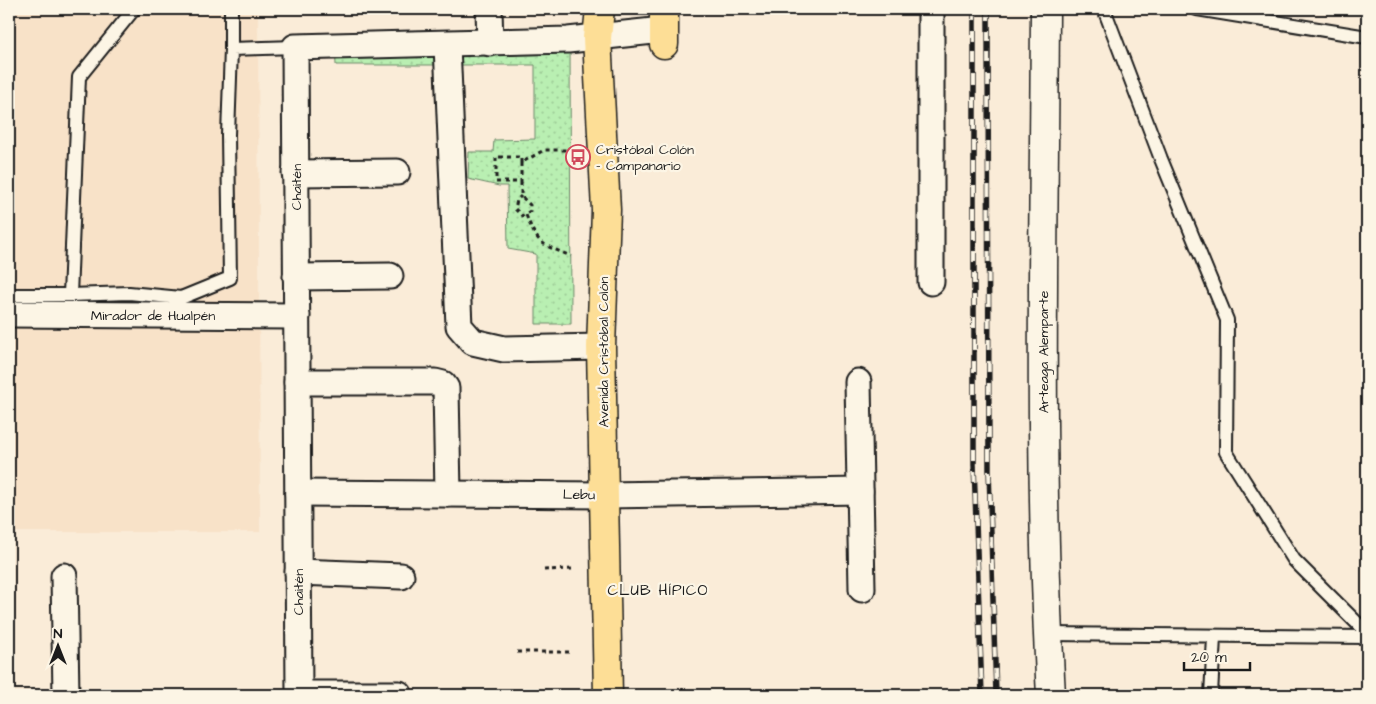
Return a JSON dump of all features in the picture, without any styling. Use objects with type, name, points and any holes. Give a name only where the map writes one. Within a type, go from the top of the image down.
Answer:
[{"type":"main road","name":"Avenida Cristóbal Colón","points":[[600,9],[597,38],[606,210],[601,347],[608,695]]},
{"type":"main road","name":"Arteaga Alemparte","points":[[1045,9],[1043,462],[1051,695]]},
{"type":"street","points":[[489,9],[490,43]]},
{"type":"street","points":[[931,9],[931,282]]},
{"type":"street","points":[[295,47],[447,45],[597,38],[664,28]]},
{"type":"street","points":[[447,45],[458,326],[473,342],[504,349],[601,347]]},
{"type":"street","name":"Chaitén","points":[[295,47],[299,694]]},
{"type":"street","points":[[295,173],[397,172]]},
{"type":"street","points":[[296,277],[390,276]]},
{"type":"street","name":"Mirador de Hualpén","points":[[9,314],[297,316]]},
{"type":"street","points":[[297,382],[436,382],[443,384],[446,388],[448,494]]},
{"type":"street","points":[[858,382],[862,589]]},
{"type":"street","name":"Lebu","points":[[298,493],[604,495],[860,491]]},
{"type":"street","points":[[298,572],[401,576]]},
{"type":"street","points":[[64,576],[66,695]]},
{"type":"street","points":[[299,694],[399,694]]},
{"type":"lane","points":[[70,295],[79,77],[134,9]]},
{"type":"lane","points":[[9,295],[129,293],[181,298],[230,278],[228,135],[231,9]]},
{"type":"lane","points":[[1104,9],[1160,159],[1227,320],[1226,452],[1294,560],[1367,635]]},
{"type":"lane","points":[[1197,9],[1367,37]]},
{"type":"lane","points":[[231,49],[295,47]]},
{"type":"lane","points":[[1048,634],[1214,637],[1367,635]]},
{"type":"lane","points":[[1211,695],[1214,637]]},
{"type":"path","points":[[521,163],[544,150],[571,150]]},
{"type":"path","points":[[521,182],[496,182],[496,157],[521,157],[521,163],[521,182],[521,196],[517,200],[515,209],[519,215],[526,215],[530,211],[530,205],[521,196]]},
{"type":"path","points":[[526,215],[536,238],[545,246],[571,256]]},
{"type":"path","points":[[544,570],[573,569]]},
{"type":"path","points":[[518,652],[573,652]]},
{"type":"shaded area","points":[[9,9],[258,9],[260,532],[9,532]]},
{"type":"green space","points":[[570,43],[571,324],[536,324],[536,254],[508,249],[507,186],[468,179],[469,152],[493,152],[494,140],[535,139],[535,65],[336,65],[335,44]]},
{"type":"railway","points":[[974,9],[974,464],[982,695]]},
{"type":"railway","points":[[988,9],[989,470],[996,695]]},
{"type":"place","name":"Cristóbal Colón - Campanario","points":[[578,157]]},
{"type":"district","name":"CLUB HÍPICO","points":[[658,590]]}]
